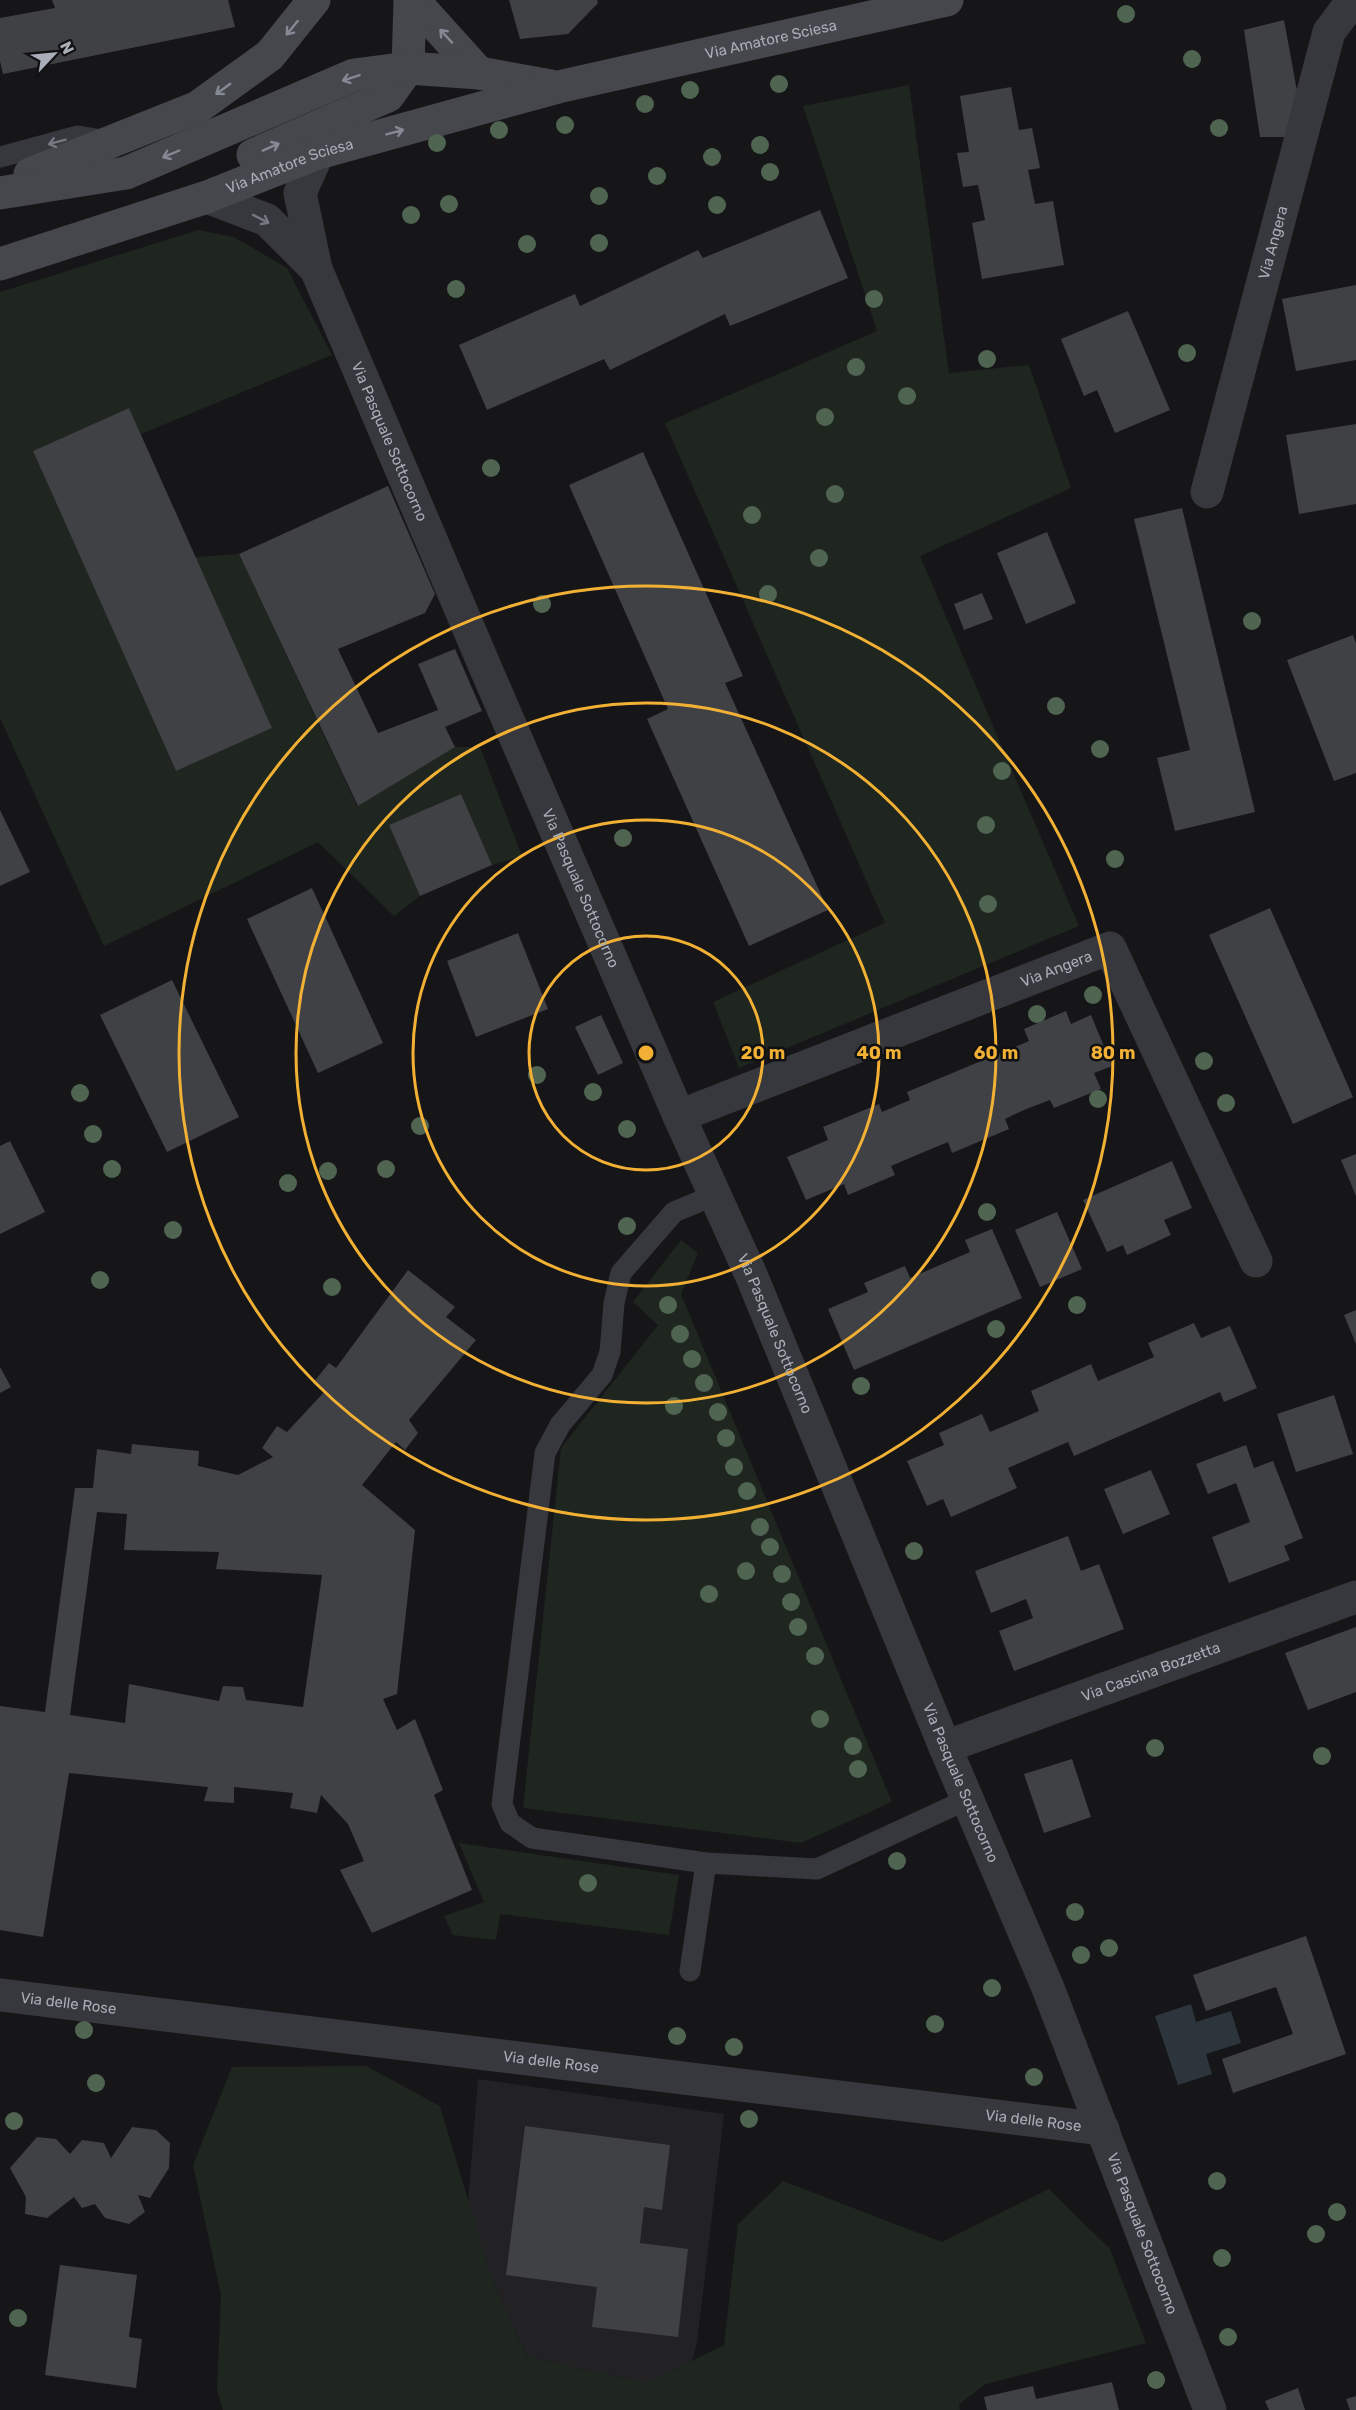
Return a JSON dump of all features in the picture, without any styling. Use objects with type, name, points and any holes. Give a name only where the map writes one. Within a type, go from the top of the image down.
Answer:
[{"type":"street","points":[[0,186],[198,107],[270,55],[314,0]]},
{"type":"street","points":[[408,68],[411,0]]},
{"type":"street","points":[[411,0],[479,73]]},
{"type":"street","name":"Via Amatore Sciesa","points":[[13,260],[207,196],[318,153],[558,87],[947,0]]},
{"type":"street","name":"Via Angera","points":[[1207,492],[1329,32],[1353,0]]},
{"type":"street","name":"Via Amatore Sciesa","points":[[13,260],[388,96],[408,68]]},
{"type":"street","name":"Via Amatore Sciesa","points":[[0,193],[126,173],[354,75],[408,68],[479,73],[558,87]]},
{"type":"street","name":"Via Pasquale Sottocorno","points":[[318,153],[300,193],[316,269],[679,1116],[752,1276],[945,1747],[1048,1988],[1210,2410]]},
{"type":"street","name":"Via Pasquale Sottocorno","points":[[207,196],[267,220],[316,269]]},
{"type":"street","name":"Via Angera","points":[[679,1116],[1110,948],[1256,1261]]},
{"type":"street","name":"Via Cascina Bozzetta","points":[[945,1747],[1356,1597]]},
{"type":"street","name":"Via delle Rose","points":[[0,1995],[1103,2129]]},
{"type":"lane","points":[[0,157],[78,136],[114,142]]},
{"type":"lane","points":[[715,1195],[675,1212],[621,1273],[614,1303],[610,1352],[602,1375],[561,1425],[545,1453],[502,1804],[510,1822],[532,1838],[706,1863],[818,1869],[968,1799]]},
{"type":"lane","points":[[690,1971],[706,1863]]},
{"type":"shaded area","points":[[909,85],[949,373],[1029,365],[1071,488],[920,556],[1079,926],[739,1068],[713,1002],[885,923],[665,423],[877,331],[803,106]]},
{"type":"shaded area","points":[[198,230],[234,237],[287,268],[332,355],[141,434],[129,408],[33,451],[176,771],[272,728],[195,557],[239,554],[357,806],[455,747],[480,747],[522,856],[492,865],[461,794],[389,825],[420,896],[394,916],[318,842],[104,946],[0,718],[0,292]]},
{"type":"shaded area","points":[[681,1240],[698,1253],[681,1294],[892,1802],[801,1843],[523,1808],[561,1448],[658,1325],[633,1302]]},
{"type":"shaded area","points":[[459,1843],[679,1875],[669,1935],[500,1914],[496,1940],[453,1935],[444,1916],[484,1902]]},
{"type":"shaded area","points":[[1191,2004],[1196,2022],[1231,2011],[1241,2043],[1206,2054],[1212,2074],[1178,2085],[1155,2016]]},
{"type":"shaded area","points":[[366,2066],[440,2106],[491,2277],[527,2357],[647,2383],[724,2345],[738,2224],[783,2181],[942,2242],[1049,2189],[1110,2249],[1146,2343],[986,2384],[959,2404],[960,2410],[223,2410],[217,2390],[221,2295],[193,2165],[232,2067]]},
{"type":"shaded area","points":[[478,2079],[724,2114],[697,2343],[692,2361],[647,2383],[527,2357],[491,2277],[468,2202]]},
{"type":"building","points":[[52,0],[228,0],[235,27],[3,74],[0,61],[0,18],[55,8]]},
{"type":"building","points":[[509,0],[597,0],[598,3],[568,34],[520,39]]},
{"type":"building","points":[[1284,20],[1297,91],[1285,137],[1260,137],[1244,30]]},
{"type":"building","points":[[1011,87],[1019,130],[1032,128],[1040,168],[1028,170],[1035,204],[1053,201],[1064,265],[982,279],[972,223],[985,220],[978,185],[963,187],[957,153],[969,152],[960,96]]},
{"type":"building","points":[[820,210],[848,278],[730,326],[725,314],[610,370],[604,359],[487,410],[459,345],[575,294],[580,306],[698,250],[703,258]]},
{"type":"building","points":[[1356,285],[1356,360],[1296,371],[1282,299]]},
{"type":"building","points":[[1128,311],[1170,410],[1115,433],[1097,390],[1084,396],[1061,339]]},
{"type":"building","points":[[129,408],[272,728],[176,771],[33,451]]},
{"type":"building","points":[[1356,424],[1356,504],[1299,514],[1286,435]]},
{"type":"building","points":[[643,452],[743,676],[725,683],[828,910],[749,946],[647,719],[668,709],[569,485]]},
{"type":"building","points":[[388,486],[435,594],[425,613],[338,649],[378,733],[438,710],[418,664],[455,649],[482,711],[445,727],[455,747],[358,806],[239,554]]},
{"type":"building","points":[[1182,508],[1255,812],[1175,831],[1157,758],[1190,750],[1134,519]]},
{"type":"building","points":[[1047,532],[1076,603],[1026,624],[997,553]]},
{"type":"building","points":[[982,593],[993,619],[964,630],[954,604]]},
{"type":"building","points":[[1353,635],[1356,643],[1356,773],[1334,781],[1287,660]]},
{"type":"building","points":[[461,794],[492,865],[420,896],[389,825]]},
{"type":"building","points":[[0,810],[30,872],[0,886]]},
{"type":"building","points":[[312,888],[383,1043],[318,1073],[247,919]]},
{"type":"building","points":[[1270,908],[1353,1097],[1293,1124],[1209,935]]},
{"type":"building","points":[[518,933],[548,1009],[476,1037],[447,961]]},
{"type":"building","points":[[172,980],[239,1117],[167,1152],[100,1015]]},
{"type":"building","points":[[1066,1011],[1071,1024],[1091,1015],[1112,1066],[1094,1073],[1101,1089],[1054,1108],[1050,1100],[1024,1110],[1005,1119],[1009,1129],[952,1153],[948,1142],[891,1166],[895,1175],[848,1195],[844,1184],[806,1200],[787,1157],[828,1140],[823,1127],[879,1104],[882,1112],[910,1100],[907,1092],[1029,1041],[1024,1029]]},
{"type":"building","points":[[601,1015],[623,1063],[598,1075],[575,1027]]},
{"type":"building","points":[[10,1141],[45,1212],[0,1234],[0,1146]]},
{"type":"building","points":[[1356,1154],[1356,1196],[1341,1160]]},
{"type":"building","points":[[1172,1161],[1192,1208],[1164,1220],[1171,1235],[1127,1255],[1123,1245],[1107,1252],[1083,1200]]},
{"type":"building","points":[[1057,1212],[1082,1269],[1040,1287],[1015,1230]]},
{"type":"building","points":[[992,1229],[1022,1298],[854,1370],[828,1309],[868,1292],[864,1283],[905,1266],[910,1278],[970,1252],[965,1240]]},
{"type":"building","points":[[408,1270],[455,1307],[446,1317],[476,1340],[409,1420],[418,1433],[405,1450],[396,1442],[362,1485],[415,1530],[397,1694],[383,1699],[397,1730],[415,1719],[443,1790],[434,1795],[472,1890],[372,1933],[340,1870],[364,1861],[348,1824],[321,1795],[317,1813],[290,1808],[293,1793],[234,1787],[234,1803],[204,1801],[208,1787],[69,1773],[43,1937],[0,1930],[0,1706],[45,1712],[75,1488],[93,1488],[97,1449],[131,1454],[132,1444],[199,1451],[198,1466],[238,1475],[273,1457],[262,1448],[277,1426],[287,1432],[325,1391],[313,1383],[329,1363],[336,1368]],"holes":[[[97,1512],[127,1514],[124,1550],[219,1552],[216,1569],[322,1575],[303,1707],[246,1700],[243,1687],[223,1686],[219,1701],[129,1684],[125,1723],[70,1715]]]},
{"type":"building","points":[[1356,1310],[1356,1344],[1344,1315]]},
{"type":"building","points":[[1194,1323],[1201,1338],[1230,1326],[1257,1388],[1224,1402],[1220,1392],[1074,1456],[1068,1442],[1008,1468],[1017,1488],[951,1517],[943,1499],[927,1506],[907,1461],[944,1445],[939,1433],[982,1414],[990,1432],[1009,1424],[1039,1411],[1031,1391],[1091,1364],[1098,1381],[1154,1357],[1148,1343]]},
{"type":"building","points":[[0,1367],[11,1387],[0,1393]]},
{"type":"building","points":[[1334,1395],[1353,1454],[1296,1472],[1277,1414]]},
{"type":"building","points":[[1246,1445],[1254,1468],[1273,1461],[1303,1538],[1284,1546],[1290,1560],[1229,1583],[1212,1537],[1250,1522],[1236,1483],[1208,1494],[1196,1464]]},
{"type":"building","points":[[1151,1470],[1170,1514],[1123,1534],[1104,1489]]},
{"type":"building","points":[[1068,1536],[1081,1571],[1099,1564],[1124,1629],[1014,1671],[999,1631],[1033,1618],[1026,1599],[991,1613],[975,1571]]},
{"type":"building","points":[[1356,1627],[1356,1692],[1308,1710],[1285,1653]]},
{"type":"building","points":[[1072,1759],[1091,1817],[1044,1833],[1024,1774]]},
{"type":"building","points":[[1306,1936],[1346,2054],[1233,2093],[1222,2059],[1293,2034],[1276,1987],[1206,2011],[1193,1975]]},
{"type":"building","points":[[525,2126],[670,2145],[662,2210],[644,2207],[640,2243],[688,2249],[678,2337],[592,2327],[597,2287],[506,2275]]},
{"type":"building","points":[[132,2127],[156,2130],[170,2143],[169,2168],[150,2198],[138,2195],[145,2212],[129,2224],[105,2218],[95,2204],[82,2208],[74,2197],[47,2218],[25,2214],[26,2197],[10,2168],[37,2137],[56,2139],[70,2154],[82,2140],[104,2143],[111,2158]]},
{"type":"building","points":[[60,2265],[137,2275],[129,2337],[142,2339],[136,2388],[45,2375]]},
{"type":"building","points":[[1112,2382],[1119,2410],[987,2410],[984,2397],[1033,2386],[1036,2399]]},
{"type":"building","points":[[1298,2388],[1305,2410],[1269,2410],[1265,2401]]},
{"type":"building","points":[[1356,2396],[1356,2410],[1350,2410],[1346,2399]]}]
